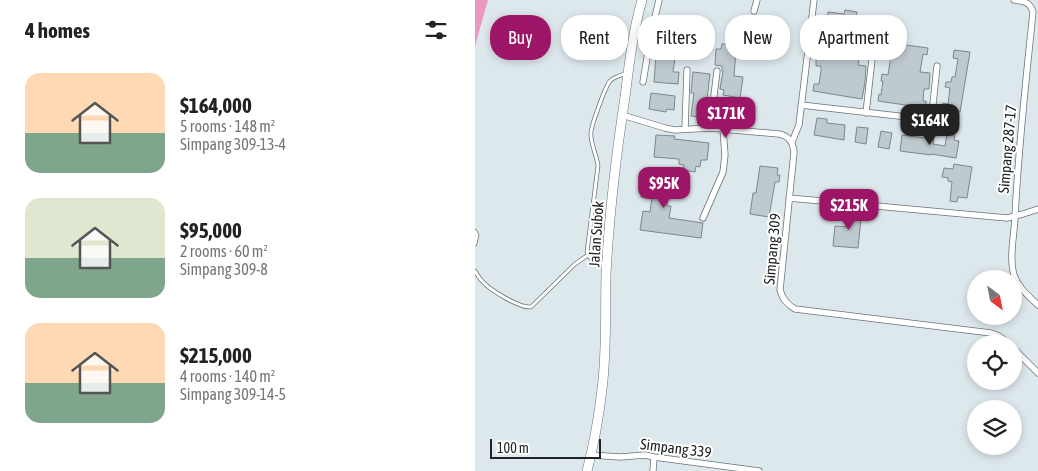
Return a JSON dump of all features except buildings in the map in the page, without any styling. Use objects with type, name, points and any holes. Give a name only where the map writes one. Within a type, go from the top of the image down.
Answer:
[{"type":"main road","name":"Jalan Subok","points":[[587,471],[597,428],[603,387],[607,265],[622,115],[642,0]]},
{"type":"street","points":[[643,82],[659,0]]},
{"type":"street","points":[[754,11],[757,0]]},
{"type":"street","name":"Simpang 309","points":[[814,0],[799,125],[792,142],[793,152],[780,290],[782,298],[795,309],[996,335]]},
{"type":"street","name":"Simpang 287-17","points":[[1015,0],[1028,3],[1033,12],[1015,196],[1013,272],[1023,291],[1038,304]]},
{"type":"street","points":[[865,113],[872,60]]},
{"type":"street","points":[[801,105],[922,120],[932,114],[937,66]]},
{"type":"street","points":[[685,129],[687,70]]},
{"type":"street","points":[[710,128],[717,70]]},
{"type":"street","points":[[622,115],[675,130],[710,128],[784,135],[792,142]]},
{"type":"street","points":[[703,218],[723,172],[725,155],[723,129]]},
{"type":"street","points":[[789,198],[1007,218],[1038,209]]},
{"type":"street","points":[[1022,357],[1038,373]]},
{"type":"street","name":"Simpang 339","points":[[591,455],[614,457],[645,455],[653,458],[759,471]]},
{"type":"street","points":[[653,458],[653,471]]},
{"type":"lane","points":[[607,265],[592,261],[587,252],[599,166],[591,140],[591,130],[606,86],[614,78],[628,73]]},
{"type":"lane","points":[[475,231],[477,235],[475,244]]},
{"type":"lane","points":[[475,271],[482,281],[492,289],[519,304],[531,307],[575,264],[588,255]]},
{"type":"shaded area","points":[[475,0],[488,0],[475,46]]}]
